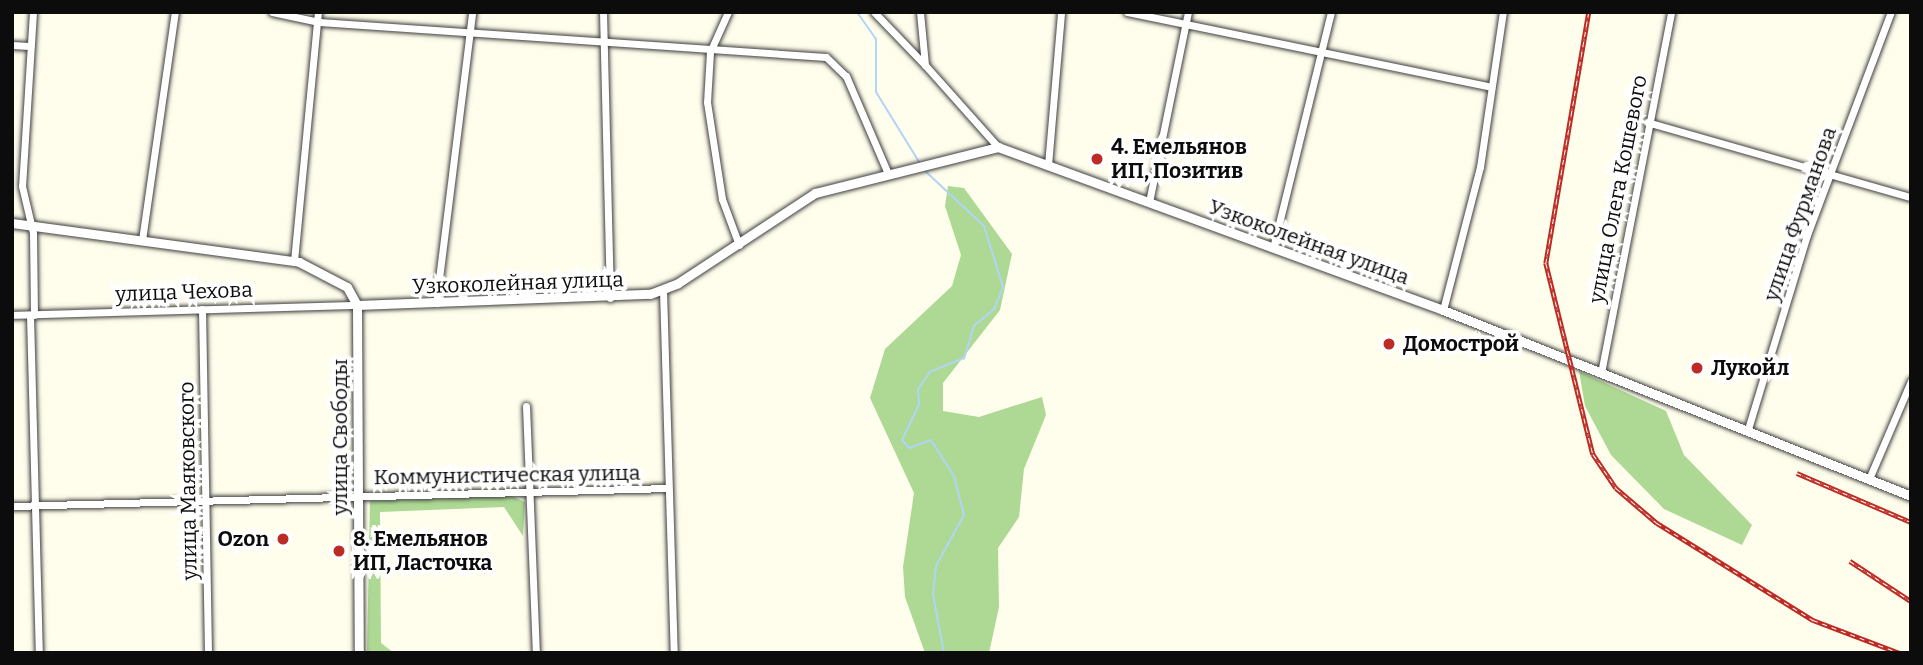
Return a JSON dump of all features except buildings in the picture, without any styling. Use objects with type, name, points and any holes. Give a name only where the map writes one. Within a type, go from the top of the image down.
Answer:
[{"type":"street","points":[[33,12],[22,186],[29,226],[39,653]]},
{"type":"street","points":[[142,240],[175,12]]},
{"type":"street","points":[[272,12],[319,22],[712,46],[815,55],[837,64],[887,171]]},
{"type":"street","points":[[294,261],[318,12]]},
{"type":"street","points":[[436,303],[472,12]]},
{"type":"street","points":[[603,12],[610,299]]},
{"type":"street","points":[[728,12],[712,46],[710,142],[739,245]]},
{"type":"street","points":[[874,12],[998,147]]},
{"type":"street","points":[[920,12],[925,65]]},
{"type":"street","points":[[1048,164],[1061,12]]},
{"type":"street","points":[[1127,12],[1487,86]]},
{"type":"street","points":[[1149,202],[1188,12]]},
{"type":"street","points":[[1273,248],[1331,12]]},
{"type":"street","points":[[1443,310],[1480,167],[1487,86],[1503,12]]},
{"type":"street","name":"улица Олега Кошевого","points":[[1601,373],[1647,122],[1671,12]]},
{"type":"street","name":"улица Фурманова","points":[[1748,429],[1830,178],[1891,12]]},
{"type":"street","points":[[12,44],[29,46]]},
{"type":"street","points":[[1647,122],[1830,178],[1911,197]]},
{"type":"street","name":"Узкоколейная улица","points":[[357,305],[610,299],[663,290],[739,245],[815,193],[911,164],[998,147],[1443,310],[1911,496]]},
{"type":"street","points":[[12,223],[294,261],[334,275],[357,305]]},
{"type":"street","points":[[663,290],[674,653]]},
{"type":"street","name":"улица Чехова","points":[[12,315],[357,305]]},
{"type":"street","name":"улица Свободы","points":[[357,305],[359,653]]},
{"type":"street","name":"улица Маяковского","points":[[202,309],[208,653]]},
{"type":"street","points":[[1869,479],[1911,381]]},
{"type":"street","points":[[526,406],[536,653]]},
{"type":"street","name":"Коммунистическая улица","points":[[12,506],[667,488]]},
{"type":"green space","points":[[948,186],[964,188],[1012,254],[1000,310],[943,383],[943,411],[979,417],[1042,397],[1046,415],[1024,469],[1019,517],[998,548],[999,607],[989,653],[925,653],[905,597],[903,567],[914,493],[870,398],[885,349],[952,286],[961,255],[945,206]]},
{"type":"green space","points":[[1579,371],[1666,411],[1684,455],[1752,525],[1742,545],[1664,509],[1611,455],[1585,406]]},
{"type":"green space","points":[[512,496],[525,502],[523,536],[504,507],[380,512],[381,643],[394,653],[367,653],[370,501]]},
{"type":"waterway","points":[[857,12],[876,39],[876,92],[919,162]]},
{"type":"waterway","points":[[924,170],[984,226],[1003,287],[994,309],[974,326],[964,358],[930,372],[918,389],[919,405],[902,440],[909,448],[931,440],[954,476],[964,515],[936,566],[933,594],[944,653]]},
{"type":"railway","points":[[1589,12],[1546,263],[1593,454],[1616,488],[1657,523],[1813,620],[1900,653]]},
{"type":"railway","points":[[1797,473],[1911,522]]},
{"type":"railway","points":[[1850,561],[1911,601]]},
{"type":"place","name":"4. Емельянов ИП, Позитив","points":[[1097,159]]},
{"type":"place","name":"Домострой","points":[[1389,344]]},
{"type":"place","name":"Лукойл","points":[[1697,368]]},
{"type":"place","name":"Ozon","points":[[283,539]]},
{"type":"place","name":"8. Емельянов ИП, Ласточка","points":[[339,551]]}]
